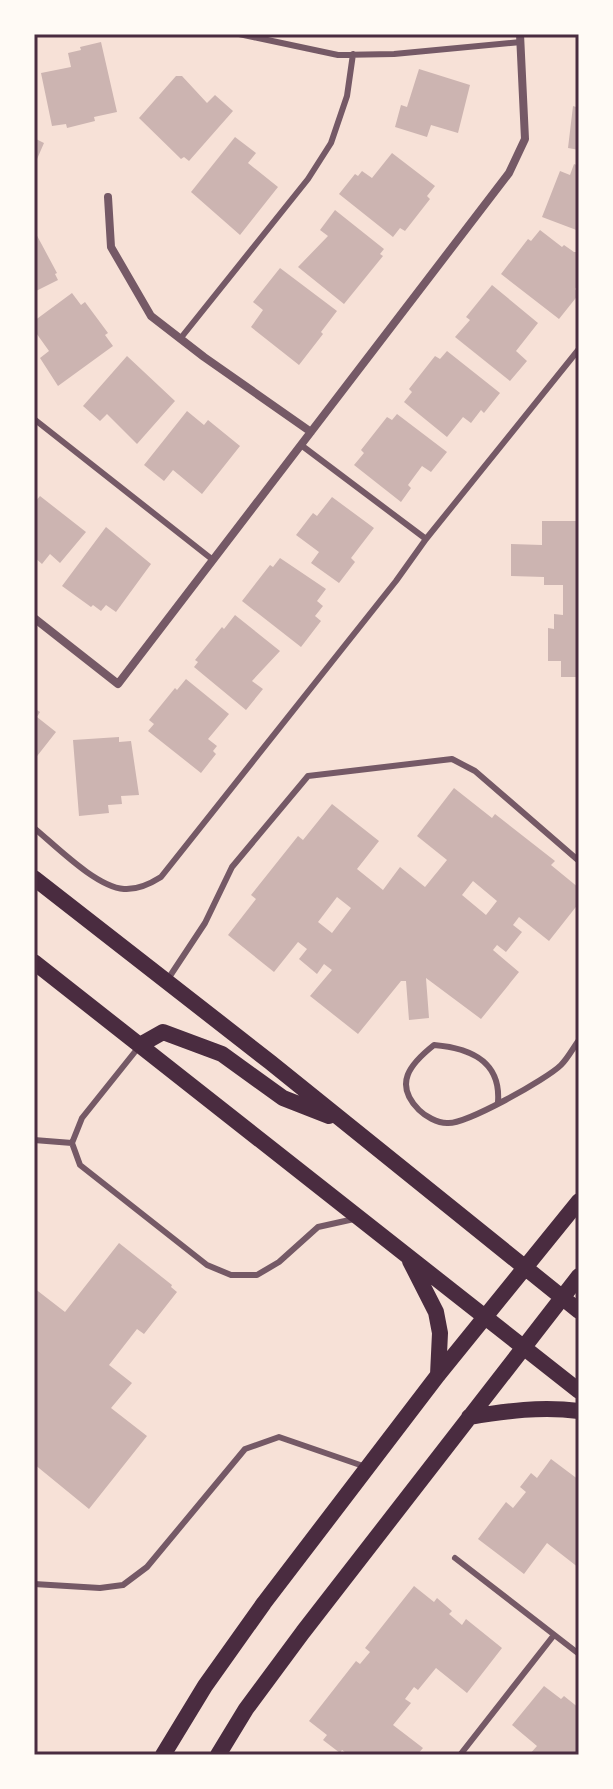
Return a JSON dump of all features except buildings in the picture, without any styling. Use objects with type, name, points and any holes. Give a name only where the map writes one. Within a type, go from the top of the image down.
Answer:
[{"type":"main road","points":[[34,878],[579,1311]]},
{"type":"main road","points":[[34,962],[579,1391]]},
{"type":"main road","points":[[140,1045],[163,1032],[222,1054],[283,1098],[346,1123]]},
{"type":"main road","points":[[163,1755],[247,1627],[366,1467],[579,1201]]},
{"type":"main road","points":[[407,1256],[436,1312],[440,1331],[438,1375]]},
{"type":"main road","points":[[218,1755],[262,1687],[579,1276]]},
{"type":"main road","points":[[469,1417],[551,1407],[579,1411]]},
{"type":"street","points":[[34,618],[118,684],[509,173],[525,139],[520,38]]},
{"type":"street","points":[[108,197],[111,247],[151,316],[311,432]]},
{"type":"lane","points":[[239,34],[338,55],[394,54],[520,38]]},
{"type":"lane","points":[[180,339],[308,179],[331,143],[347,96],[353,54]]},
{"type":"lane","points":[[34,828],[110,886],[126,889],[146,886],[161,877],[579,349]]},
{"type":"lane","points":[[34,419],[213,560]]},
{"type":"lane","points":[[301,445],[426,539]]},
{"type":"lane","points":[[166,982],[205,923],[232,867],[308,776],[452,759],[475,771],[579,861]]},
{"type":"lane","points":[[498,1102],[499,1089],[489,1065],[471,1052],[454,1046],[434,1045],[410,1069],[405,1086],[410,1101],[425,1116],[446,1124],[469,1119],[536,1083],[561,1065],[579,1040]]},
{"type":"lane","points":[[140,1045],[82,1118],[72,1143],[80,1165],[207,1265],[231,1275],[257,1275],[279,1262],[318,1227],[358,1218]]},
{"type":"lane","points":[[34,1140],[72,1143]]},
{"type":"lane","points":[[34,1584],[100,1588],[123,1585],[147,1567],[245,1449],[279,1437],[366,1467]]},
{"type":"lane","points":[[455,1558],[579,1654]]},
{"type":"lane","points":[[460,1755],[554,1635]]}]
